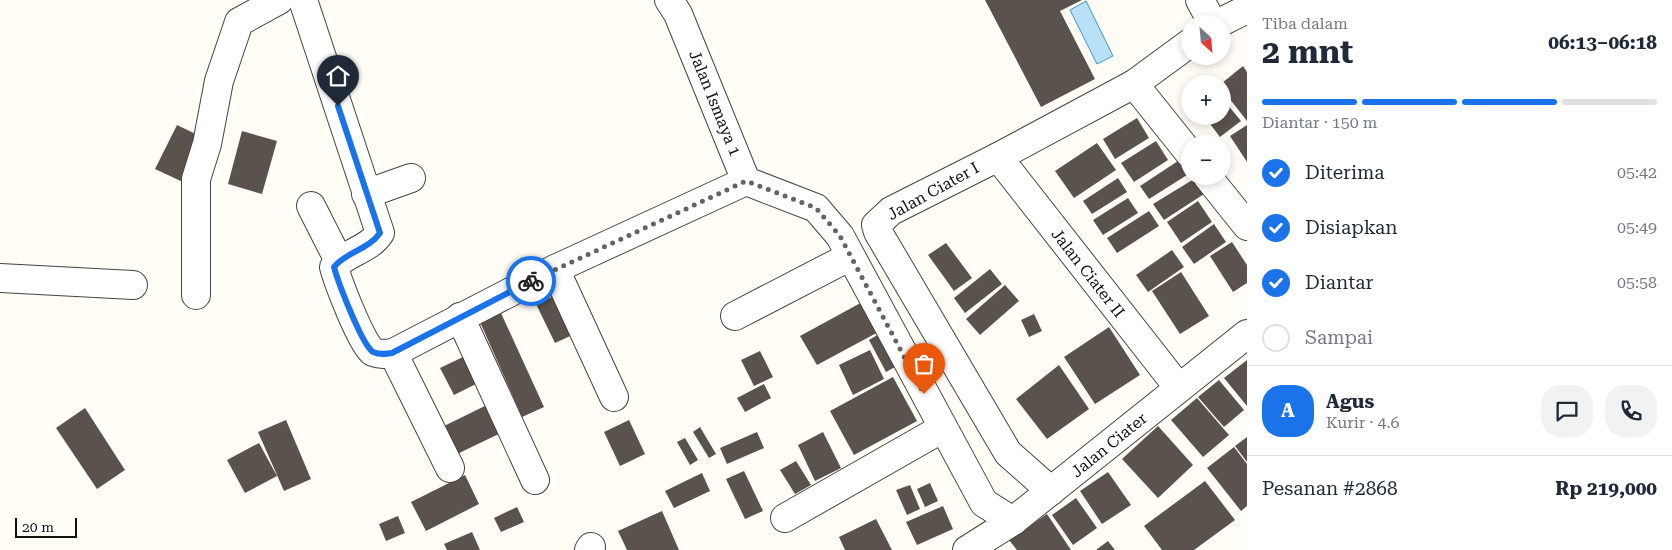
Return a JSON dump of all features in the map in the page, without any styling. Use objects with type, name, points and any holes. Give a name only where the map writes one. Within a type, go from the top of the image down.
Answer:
[{"type":"street","points":[[196,294],[196,178],[207,144],[219,80],[239,22],[279,0]]},
{"type":"street","points":[[303,0],[380,233],[374,241],[339,261],[334,267],[337,279],[363,340],[372,351],[381,354],[392,353],[554,269],[746,181],[816,208],[840,236],[849,257],[984,503],[1013,521]]},
{"type":"street","name":"Jalan Ismaya 1","points":[[669,0],[678,14],[746,181]]},
{"type":"street","points":[[1200,0],[1209,15]]},
{"type":"street","points":[[1231,16],[1247,9]]},
{"type":"street","name":"Jalan Ciater I","points":[[1051,491],[1008,453],[878,232],[876,225],[891,211],[998,157],[1134,84],[1181,50]]},
{"type":"street","points":[[1134,84],[1181,143]]},
{"type":"street","name":"Jalan Ciater II","points":[[998,157],[1179,388]]},
{"type":"street","points":[[366,194],[410,178]]},
{"type":"street","points":[[1214,185],[1247,226]]},
{"type":"street","points":[[311,206],[339,261]]},
{"type":"street","points":[[735,316],[849,257]]},
{"type":"street","points":[[554,269],[614,397]]},
{"type":"street","points":[[0,278],[134,285]]},
{"type":"street","points":[[460,317],[535,480]]},
{"type":"street","name":"Jalan Ciater","points":[[981,546],[1247,334]]},
{"type":"street","points":[[392,353],[450,468]]},
{"type":"street","points":[[785,518],[943,428]]},
{"type":"water","points":[[1086,1],[1113,56],[1097,64],[1070,10]]},
{"type":"building","points":[[985,0],[1082,0],[1060,11],[1095,79],[1041,107]]},
{"type":"building","points":[[1243,66],[1247,72],[1247,121],[1231,101],[1231,76]]},
{"type":"building","points":[[1231,109],[1241,121],[1223,135],[1218,135],[1211,125],[1231,125]]},
{"type":"building","points":[[1137,118],[1149,138],[1115,159],[1103,139]]},
{"type":"building","points":[[177,125],[206,139],[185,183],[155,169]]},
{"type":"building","points":[[1247,125],[1247,162],[1231,138],[1231,135]]},
{"type":"building","points":[[242,131],[277,141],[262,194],[228,184]]},
{"type":"building","points":[[1156,141],[1168,160],[1134,182],[1121,163]]},
{"type":"building","points":[[1097,143],[1116,170],[1074,198],[1055,171]]},
{"type":"building","points":[[1178,161],[1181,166],[1181,179],[1149,199],[1140,186]]},
{"type":"building","points":[[1118,178],[1127,192],[1092,214],[1083,201]]},
{"type":"building","points":[[1184,185],[1198,185],[1204,194],[1164,220],[1153,204]]},
{"type":"building","points":[[1128,198],[1138,213],[1103,235],[1093,220]]},
{"type":"building","points":[[1198,201],[1212,222],[1181,243],[1167,222]]},
{"type":"building","points":[[1149,211],[1159,226],[1117,253],[1107,238]]},
{"type":"building","points":[[1214,224],[1226,242],[1194,264],[1182,247]]},
{"type":"building","points":[[1232,242],[1247,265],[1247,283],[1233,292],[1210,256]]},
{"type":"building","points":[[946,243],[972,278],[954,291],[928,255]]},
{"type":"building","points":[[1172,250],[1184,267],[1148,292],[1136,275]]},
{"type":"building","points":[[990,269],[1002,284],[965,313],[954,298]]},
{"type":"building","points":[[1181,272],[1209,316],[1180,334],[1152,291]]},
{"type":"building","points":[[1005,285],[1019,301],[980,335],[966,319]]},
{"type":"building","points":[[563,292],[581,331],[555,343],[536,304]]},
{"type":"building","points":[[866,300],[882,330],[817,365],[800,336]]},
{"type":"building","points":[[501,313],[544,407],[522,417],[480,322]]},
{"type":"building","points":[[1034,314],[1042,331],[1029,337],[1021,320]]},
{"type":"building","points":[[1109,327],[1140,375],[1095,404],[1064,357]]},
{"type":"building","points":[[884,331],[902,363],[886,372],[869,340]]},
{"type":"building","points":[[870,350],[884,379],[853,395],[839,365]]},
{"type":"building","points":[[760,351],[773,377],[754,386],[741,360]]},
{"type":"building","points":[[465,356],[478,383],[454,395],[440,368]]},
{"type":"building","points":[[1247,360],[1247,406],[1224,378]]},
{"type":"building","points":[[1059,365],[1089,409],[1047,439],[1016,399]]},
{"type":"building","points":[[893,377],[917,421],[854,455],[830,411]]},
{"type":"building","points":[[1219,380],[1244,410],[1224,427],[1198,397]]},
{"type":"building","points":[[764,384],[771,398],[745,412],[737,398]]},
{"type":"building","points":[[1197,398],[1229,435],[1203,457],[1171,420]]},
{"type":"building","points":[[493,402],[507,430],[453,456],[440,428]]},
{"type":"building","points":[[85,408],[125,470],[97,489],[56,428]]},
{"type":"building","points":[[286,420],[311,479],[284,491],[258,432]]},
{"type":"building","points":[[629,420],[645,454],[620,466],[604,432]]},
{"type":"building","points":[[1158,426],[1193,465],[1158,498],[1122,459]]},
{"type":"building","points":[[700,427],[716,454],[709,458],[693,432]]},
{"type":"building","points":[[757,432],[764,448],[727,464],[720,448]]},
{"type":"building","points":[[823,432],[841,468],[815,481],[798,445]]},
{"type":"building","points":[[1247,437],[1247,462],[1235,446]]},
{"type":"building","points":[[685,438],[698,460],[690,465],[677,442]]},
{"type":"building","points":[[259,443],[277,476],[245,493],[227,460]]},
{"type":"building","points":[[1234,447],[1247,464],[1247,506],[1241,511],[1207,468]]},
{"type":"building","points":[[796,461],[811,485],[795,494],[780,470]]},
{"type":"building","points":[[744,471],[763,511],[745,519],[726,479]]},
{"type":"building","points":[[1108,472],[1131,505],[1102,524],[1080,491]]},
{"type":"building","points":[[702,473],[710,491],[674,508],[665,491]]},
{"type":"building","points":[[465,475],[479,504],[426,531],[411,502]]},
{"type":"building","points":[[1205,481],[1235,520],[1194,550],[1162,550],[1144,526]]},
{"type":"building","points":[[930,483],[938,501],[925,507],[917,489]]},
{"type":"building","points":[[910,485],[920,509],[907,515],[896,490]]},
{"type":"building","points":[[1076,498],[1097,528],[1073,545],[1052,515]]},
{"type":"building","points":[[943,506],[953,529],[917,545],[906,522]]},
{"type":"building","points":[[517,507],[524,522],[501,532],[494,518]]},
{"type":"building","points":[[662,511],[679,550],[627,550],[618,531]]},
{"type":"building","points":[[1047,514],[1071,550],[1017,550],[1009,540]]},
{"type":"building","points":[[398,516],[405,533],[386,541],[379,524]]},
{"type":"building","points":[[876,519],[892,550],[845,550],[839,537]]},
{"type":"building","points":[[472,532],[480,550],[447,550],[444,544]]},
{"type":"building","points":[[1108,541],[1115,550],[1096,550]]},
{"type":"way so far","points":[[531,281],[746,181],[816,208],[840,236],[849,257],[924,394]]},
{"type":"route","points":[[338,106],[380,233],[374,241],[339,261],[334,267],[337,279],[363,340],[372,351],[381,354],[392,353],[531,281]]}]
